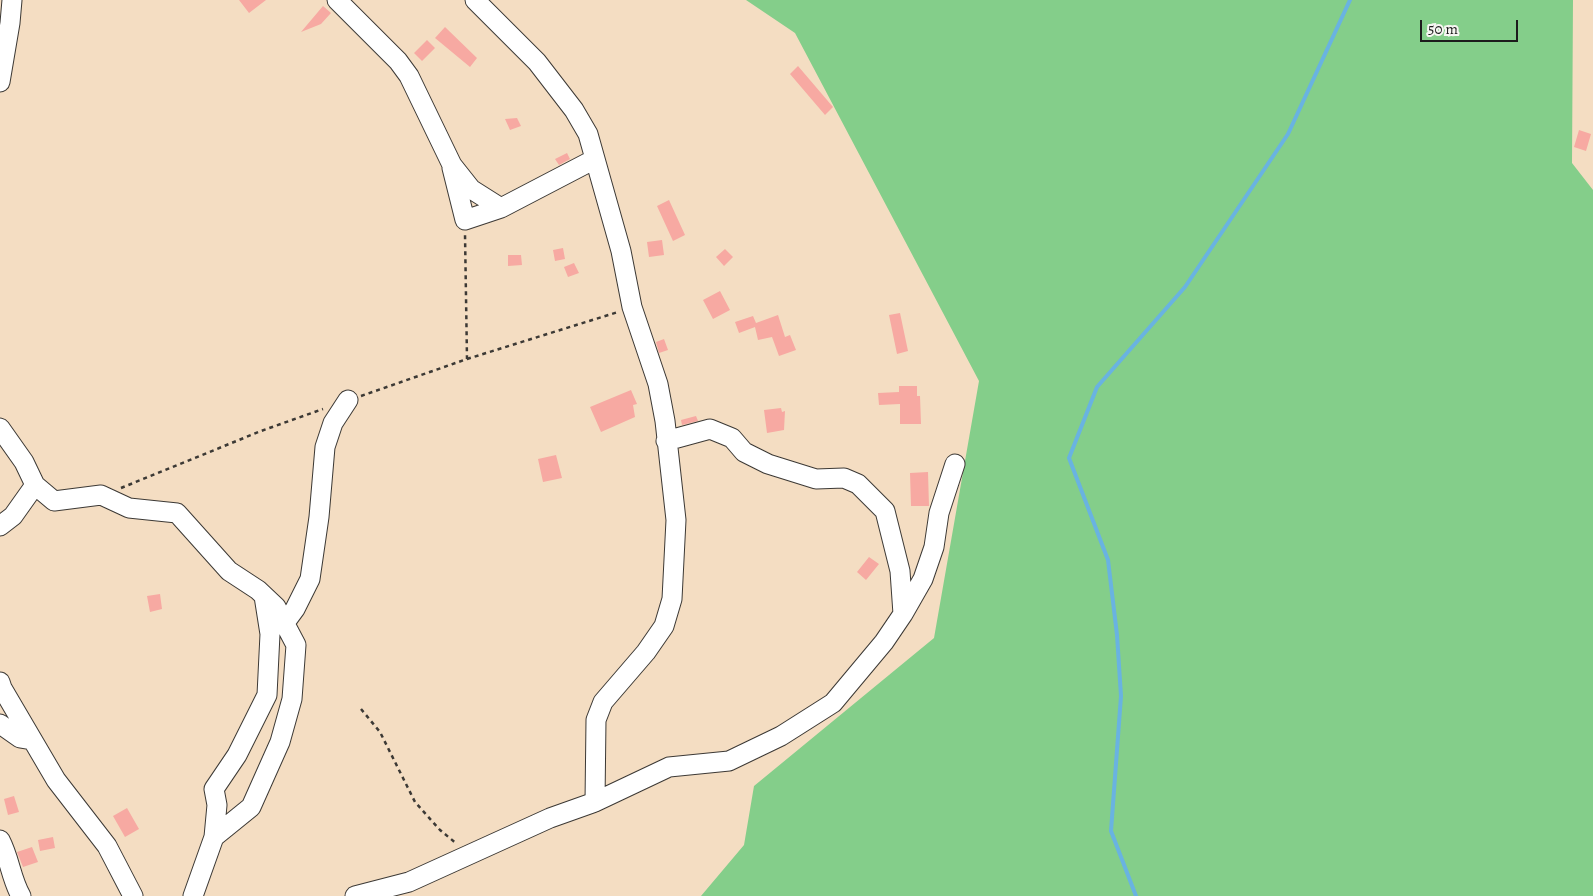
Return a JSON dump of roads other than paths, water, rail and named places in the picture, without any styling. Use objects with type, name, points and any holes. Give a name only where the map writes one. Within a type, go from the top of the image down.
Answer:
[{"type":"street","points":[[0,82],[12,0]]},
{"type":"street","points":[[337,0],[392,55],[409,76],[452,165],[465,220],[502,208],[595,160]]},
{"type":"street","points":[[476,0],[537,62],[574,110],[588,134],[622,251],[632,307],[658,384],[676,520],[672,599],[664,626],[646,652],[616,685],[596,720],[595,802]]},
{"type":"street","points":[[452,165],[472,189],[502,208]]},
{"type":"street","points":[[284,624],[295,609],[310,580],[319,517],[325,447],[333,423],[348,400]]},
{"type":"street","points":[[0,428],[24,462],[35,485],[54,501],[101,495],[129,508],[177,513],[229,571],[276,606],[296,645],[292,699],[280,742],[251,807],[214,837]]},
{"type":"street","points":[[666,442],[710,429],[732,438],[744,452],[768,464],[816,479],[844,478],[858,484],[885,511],[900,570],[904,614]]},
{"type":"street","points":[[355,896],[409,882],[473,855],[550,818],[595,802],[669,767],[729,761],[781,736],[833,702],[904,614],[923,579],[934,547],[939,513],[955,464]]},
{"type":"street","points":[[0,526],[13,516],[35,485]]},
{"type":"street","points":[[193,896],[214,837],[217,805],[214,789],[237,755],[267,695],[270,634],[264,596]]},
{"type":"street","points":[[0,682],[56,780],[107,846],[133,896]]},
{"type":"street","points":[[0,724],[20,738],[32,740]]},
{"type":"street","points":[[0,840],[8,855],[21,896]]},
{"type":"waterway","points":[[1136,896],[1111,831],[1121,696],[1117,635],[1108,560],[1069,458],[1097,387],[1185,287],[1288,134],[1350,0]]}]
